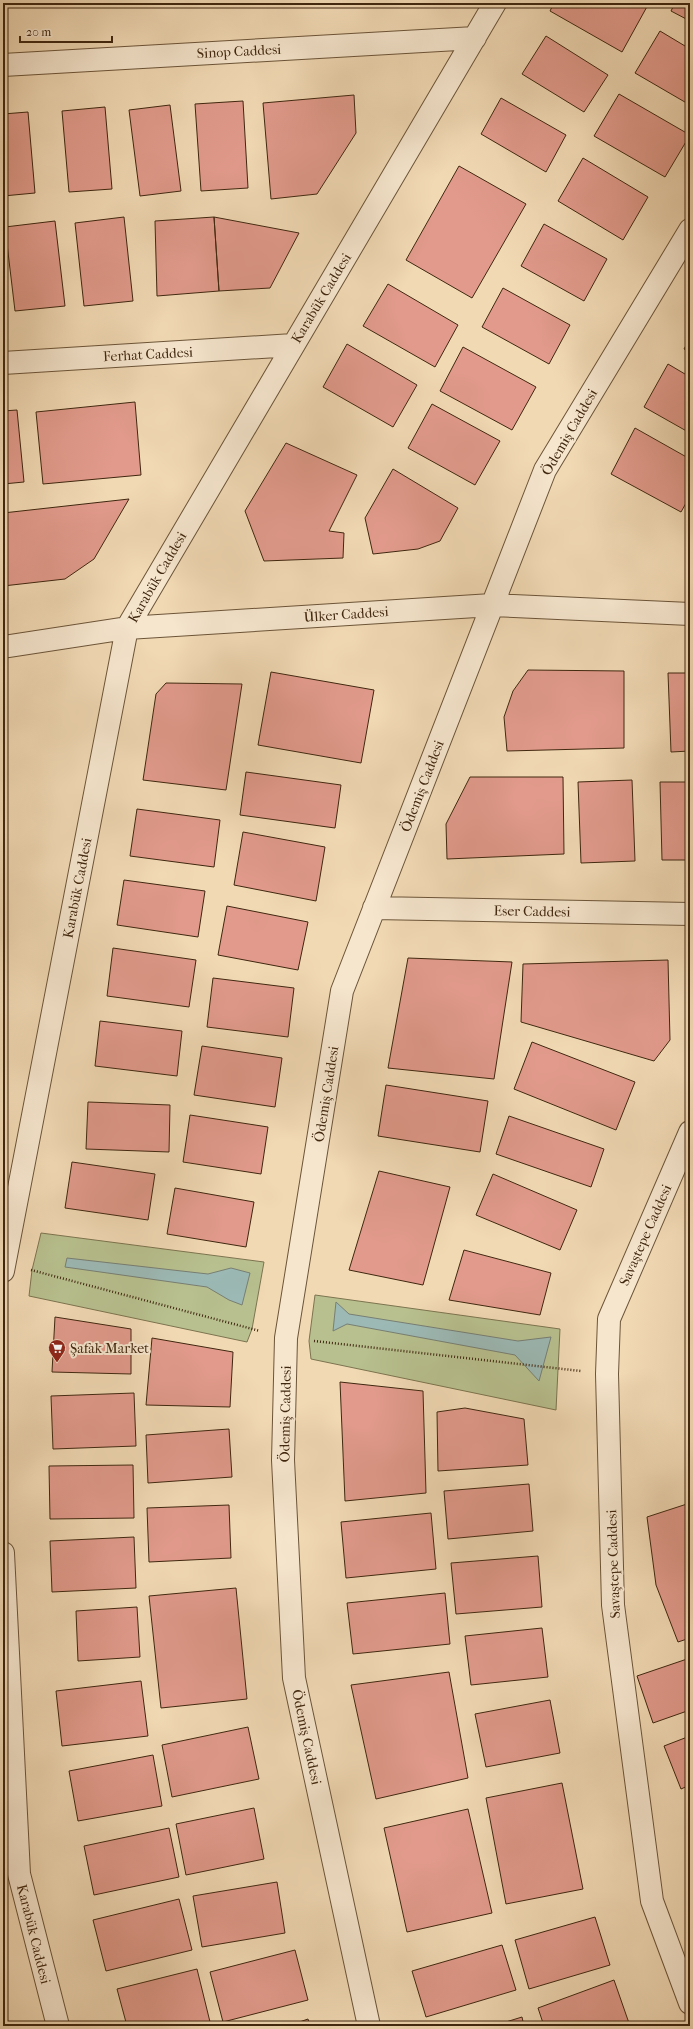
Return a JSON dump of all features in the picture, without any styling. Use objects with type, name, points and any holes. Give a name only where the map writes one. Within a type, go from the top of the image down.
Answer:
[{"type":"street","name":"Karabük Caddesi","points":[[3,1271],[127,628],[495,3]]},
{"type":"street","name":"Sinop Caddesi","points":[[3,65],[475,38]]},
{"type":"street","name":"Ödemiş Caddesi","points":[[369,2026],[294,1678],[283,1460],[286,1338],[342,991],[545,470],[690,230]]},
{"type":"street","name":"Ferhat Caddesi","points":[[3,363],[293,345]]},
{"type":"street","name":"Ülker Caddesi","points":[[3,647],[127,628],[492,605],[690,614]]},
{"type":"street","name":"Eser Caddesi","points":[[374,908],[690,914]]},
{"type":"street","name":"Savaştepe Caddesi","points":[[690,1132],[608,1319],[607,1374],[613,1604],[650,1886],[652,1901],[690,2003]]},
{"type":"street","name":"Karabük Caddesi","points":[[3,1553],[19,1874],[58,2026]]},
{"type":"green space","points":[[41,1233],[264,1262],[252,1329],[247,1342],[29,1296],[32,1270]]},
{"type":"green space","points":[[315,1295],[560,1329],[556,1410],[311,1359],[309,1341]]},
{"type":"water","points":[[67,1258],[208,1274],[231,1268],[250,1273],[242,1305],[229,1300],[207,1287],[65,1267]]},
{"type":"water","points":[[336,1302],[349,1314],[518,1341],[551,1337],[539,1381],[515,1355],[347,1324],[333,1331]]},
{"type":"building","points":[[3,3],[46,3],[46,4],[3,7]]},
{"type":"building","points":[[554,3],[649,3],[622,52],[550,11]]},
{"type":"building","points":[[675,3],[690,3],[690,21],[671,11]]},
{"type":"building","points":[[660,31],[690,49],[690,105],[635,73]]},
{"type":"building","points":[[546,36],[608,75],[584,112],[522,74]]},
{"type":"building","points":[[619,94],[690,135],[665,177],[594,136]]},
{"type":"building","points":[[354,95],[356,133],[317,194],[271,199],[263,103]]},
{"type":"building","points":[[501,98],[566,135],[546,172],[481,134]]},
{"type":"building","points":[[243,101],[248,188],[201,191],[195,104]]},
{"type":"building","points":[[170,105],[181,191],[140,196],[129,110]]},
{"type":"building","points":[[105,107],[112,189],[69,192],[62,111]]},
{"type":"building","points":[[28,112],[35,193],[3,196],[3,114]]},
{"type":"building","points":[[583,158],[648,197],[623,240],[558,201]]},
{"type":"building","points":[[459,166],[526,204],[472,298],[406,260]]},
{"type":"building","points":[[124,217],[133,301],[84,306],[75,223]]},
{"type":"building","points":[[214,217],[299,233],[270,288],[219,291]]},
{"type":"building","points":[[214,217],[219,291],[157,296],[155,221]]},
{"type":"building","points":[[55,221],[65,306],[15,311],[5,227]]},
{"type":"building","points":[[544,224],[607,259],[584,301],[521,266]]},
{"type":"building","points":[[388,284],[458,325],[435,367],[363,326]]},
{"type":"building","points":[[503,288],[570,325],[549,364],[482,327]]},
{"type":"building","points":[[690,338],[690,352],[684,349]]},
{"type":"building","points":[[347,344],[417,385],[393,427],[323,387]]},
{"type":"building","points":[[463,347],[536,387],[512,430],[440,391]]},
{"type":"building","points":[[668,364],[690,377],[690,433],[644,407]]},
{"type":"building","points":[[135,402],[141,475],[43,484],[36,412]]},
{"type":"building","points":[[432,404],[500,441],[475,485],[408,448]]},
{"type":"building","points":[[17,410],[24,482],[3,484],[3,411]]},
{"type":"building","points":[[635,428],[690,459],[690,496],[681,512],[611,474]]},
{"type":"building","points":[[286,443],[357,475],[329,531],[344,533],[343,558],[264,561],[245,511]]},
{"type":"building","points":[[393,469],[458,508],[440,541],[418,549],[373,554],[365,518]]},
{"type":"building","points":[[129,499],[94,559],[65,579],[3,586],[3,513]]},
{"type":"building","points":[[528,670],[624,671],[624,748],[507,751],[504,717],[513,691]]},
{"type":"building","points":[[271,672],[374,690],[361,763],[258,745]]},
{"type":"building","points":[[668,673],[690,673],[690,751],[671,752]]},
{"type":"building","points":[[166,683],[242,684],[226,790],[143,780],[156,694]]},
{"type":"building","points":[[246,772],[341,785],[335,828],[240,815]]},
{"type":"building","points":[[470,777],[563,777],[564,854],[447,859],[446,824]]},
{"type":"building","points":[[632,780],[635,861],[581,863],[578,782]]},
{"type":"building","points":[[660,782],[690,782],[690,860],[662,860]]},
{"type":"building","points":[[137,809],[220,820],[214,867],[130,856]]},
{"type":"building","points":[[243,832],[325,847],[316,901],[234,885]]},
{"type":"building","points":[[124,880],[205,891],[198,937],[117,925]]},
{"type":"building","points":[[227,906],[308,922],[298,970],[218,955]]},
{"type":"building","points":[[113,948],[196,960],[189,1007],[107,996]]},
{"type":"building","points":[[408,958],[512,962],[494,1079],[388,1068]]},
{"type":"building","points":[[668,960],[670,1040],[654,1061],[521,1022],[523,964]]},
{"type":"building","points":[[213,978],[294,988],[288,1037],[207,1027]]},
{"type":"building","points":[[100,1021],[182,1031],[177,1076],[95,1066]]},
{"type":"building","points":[[532,1042],[635,1082],[616,1130],[514,1089]]},
{"type":"building","points":[[202,1046],[282,1058],[275,1107],[194,1095]]},
{"type":"building","points":[[386,1085],[488,1101],[480,1152],[378,1136]]},
{"type":"building","points":[[88,1102],[170,1105],[169,1152],[86,1149]]},
{"type":"building","points":[[190,1115],[268,1127],[261,1174],[183,1162]]},
{"type":"building","points":[[509,1116],[604,1149],[591,1187],[496,1154]]},
{"type":"building","points":[[72,1162],[155,1174],[148,1220],[65,1208]]},
{"type":"building","points":[[379,1171],[450,1187],[423,1285],[349,1270]]},
{"type":"building","points":[[493,1174],[577,1210],[560,1250],[476,1215]]},
{"type":"building","points":[[175,1188],[254,1202],[246,1247],[167,1234]]},
{"type":"building","points":[[464,1250],[551,1273],[540,1315],[449,1300]]},
{"type":"building","points":[[55,1317],[131,1329],[131,1374],[52,1372]]},
{"type":"building","points":[[152,1338],[233,1352],[230,1407],[146,1405]]},
{"type":"building","points":[[340,1382],[423,1391],[426,1493],[345,1501]]},
{"type":"building","points":[[134,1393],[136,1446],[53,1449],[51,1396]]},
{"type":"building","points":[[465,1408],[524,1419],[528,1465],[438,1471],[437,1412]]},
{"type":"building","points":[[229,1429],[232,1477],[148,1483],[146,1435]]},
{"type":"building","points":[[133,1465],[134,1518],[50,1519],[49,1466]]},
{"type":"building","points":[[529,1484],[533,1531],[448,1539],[444,1491]]},
{"type":"building","points":[[690,1503],[690,1638],[678,1642],[656,1585],[647,1517]]},
{"type":"building","points":[[229,1505],[231,1558],[149,1562],[147,1508]]},
{"type":"building","points":[[431,1513],[436,1569],[346,1578],[341,1522]]},
{"type":"building","points":[[134,1537],[136,1588],[52,1592],[50,1541]]},
{"type":"building","points":[[538,1556],[542,1607],[456,1614],[451,1563]]},
{"type":"building","points":[[236,1588],[247,1699],[161,1708],[149,1596]]},
{"type":"building","points":[[445,1593],[450,1644],[353,1654],[347,1603]]},
{"type":"building","points":[[137,1607],[140,1657],[78,1661],[76,1611]]},
{"type":"building","points":[[542,1628],[548,1677],[471,1685],[465,1636]]},
{"type":"building","points":[[690,1658],[690,1710],[653,1723],[637,1676]]},
{"type":"building","points":[[449,1672],[468,1778],[376,1799],[351,1685]]},
{"type":"building","points":[[141,1681],[148,1736],[62,1746],[56,1691]]},
{"type":"building","points":[[550,1700],[560,1753],[486,1767],[475,1714]]},
{"type":"building","points":[[248,1727],[259,1779],[172,1797],[162,1745]]},
{"type":"building","points":[[690,1736],[690,1785],[681,1789],[664,1746]]},
{"type":"building","points":[[153,1755],[162,1806],[78,1821],[69,1771]]},
{"type":"building","points":[[562,1783],[583,1889],[506,1904],[486,1798]]},
{"type":"building","points":[[254,1808],[264,1859],[186,1875],[176,1824]]},
{"type":"building","points":[[468,1809],[492,1913],[407,1932],[384,1828]]},
{"type":"building","points":[[169,1828],[179,1877],[94,1895],[84,1846]]},
{"type":"building","points":[[277,1882],[285,1933],[202,1947],[193,1896]]},
{"type":"building","points":[[179,1899],[192,1950],[106,1971],[93,1920]]},
{"type":"building","points":[[595,1917],[610,1965],[529,1989],[515,1940]]},
{"type":"building","points":[[502,1945],[516,1990],[426,2017],[412,1971]]},
{"type":"building","points":[[295,1950],[308,2000],[223,2022],[210,1972]]},
{"type":"building","points":[[197,1969],[211,2026],[127,2026],[117,1989]]},
{"type":"building","points":[[614,1980],[630,2026],[544,2026],[538,2008]]},
{"type":"building","points":[[522,2017],[524,2026],[493,2026]]},
{"type":"building","points":[[308,2019],[310,2026],[288,2026]]},
{"type":"place","name":"Şafak Market","points":[[57,1363]]}]
